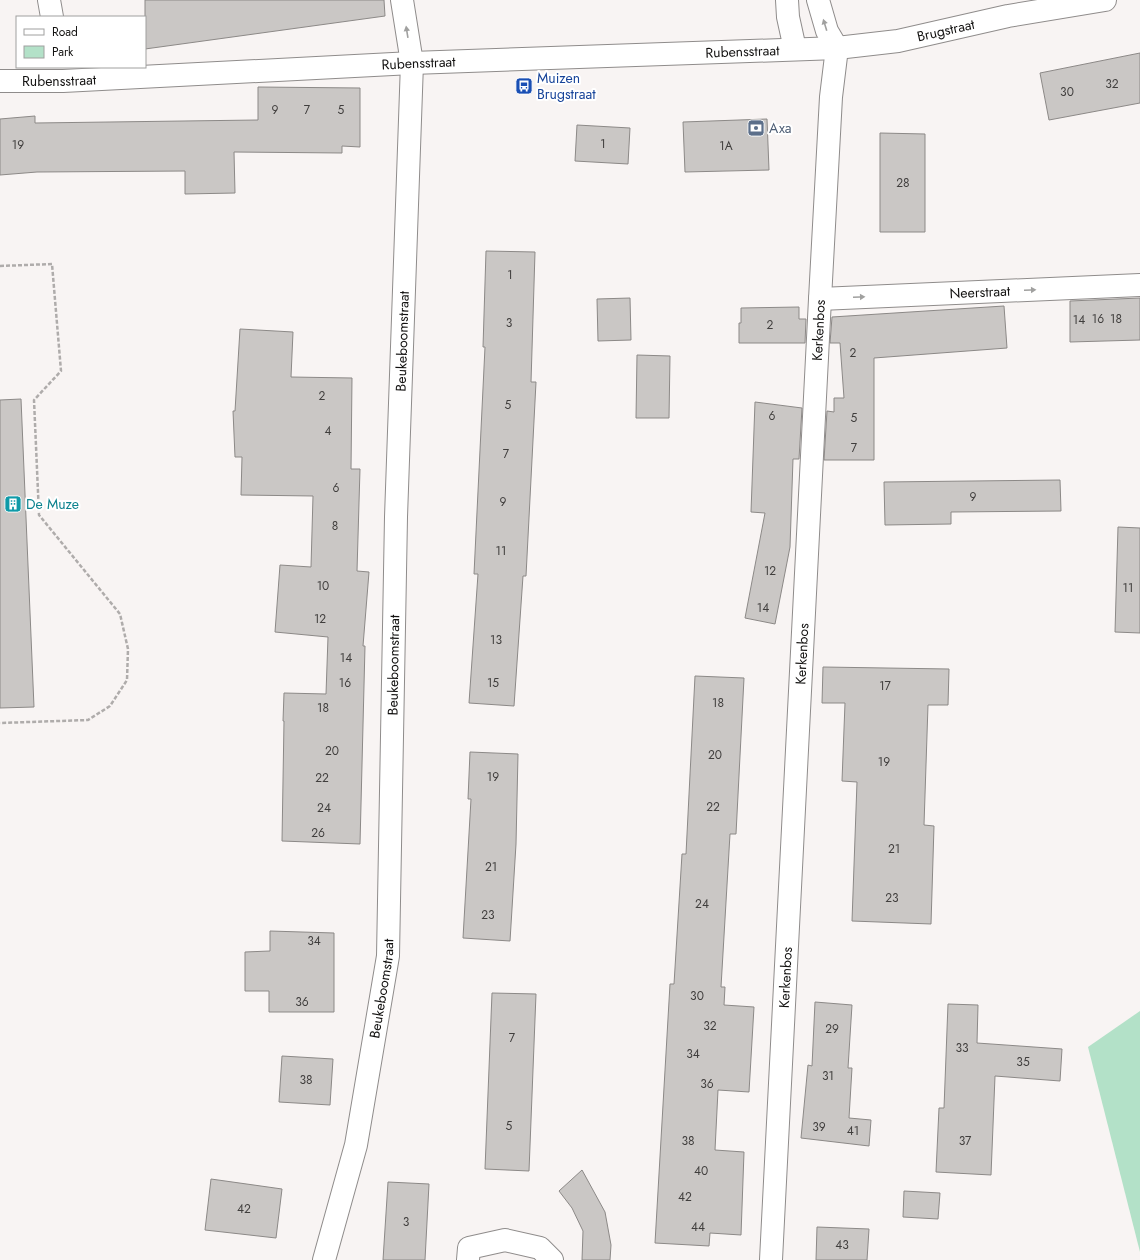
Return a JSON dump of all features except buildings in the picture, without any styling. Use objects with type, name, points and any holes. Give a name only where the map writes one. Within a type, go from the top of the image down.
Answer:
[{"type":"street","points":[[49,0],[52,16]]},
{"type":"street","name":"Beukeboomstraat","points":[[324,1260],[356,1145],[388,956],[396,509],[412,63],[402,0]]},
{"type":"street","points":[[787,0],[788,17],[795,49]]},
{"type":"street","points":[[818,0],[827,31],[837,48]]},
{"type":"street","name":"Brugstraat","points":[[837,48],[898,41],[1008,16],[1104,0]]},
{"type":"street","name":"Rubensstraat","points":[[0,81],[62,74],[837,48]]},
{"type":"street","name":"Kerkenbos","points":[[771,1260],[831,97],[837,48]]},
{"type":"street","name":"Neerstraat","points":[[820,299],[1140,285]]},
{"type":"street","points":[[468,1260],[469,1248],[505,1240],[540,1248],[552,1260]]},
{"type":"path","points":[[0,266],[52,264],[61,371],[34,400],[39,515],[120,614],[128,649],[127,680],[110,706],[88,720],[0,723]]},
{"type":"green space","points":[[1140,1011],[1140,1252],[1088,1047]]},
{"type":"place","name":"Muizen Brugstraat","points":[[524,86]]},
{"type":"place","name":"Axa","points":[[756,128]]},
{"type":"place","name":"De Muze","points":[[13,504]]}]
